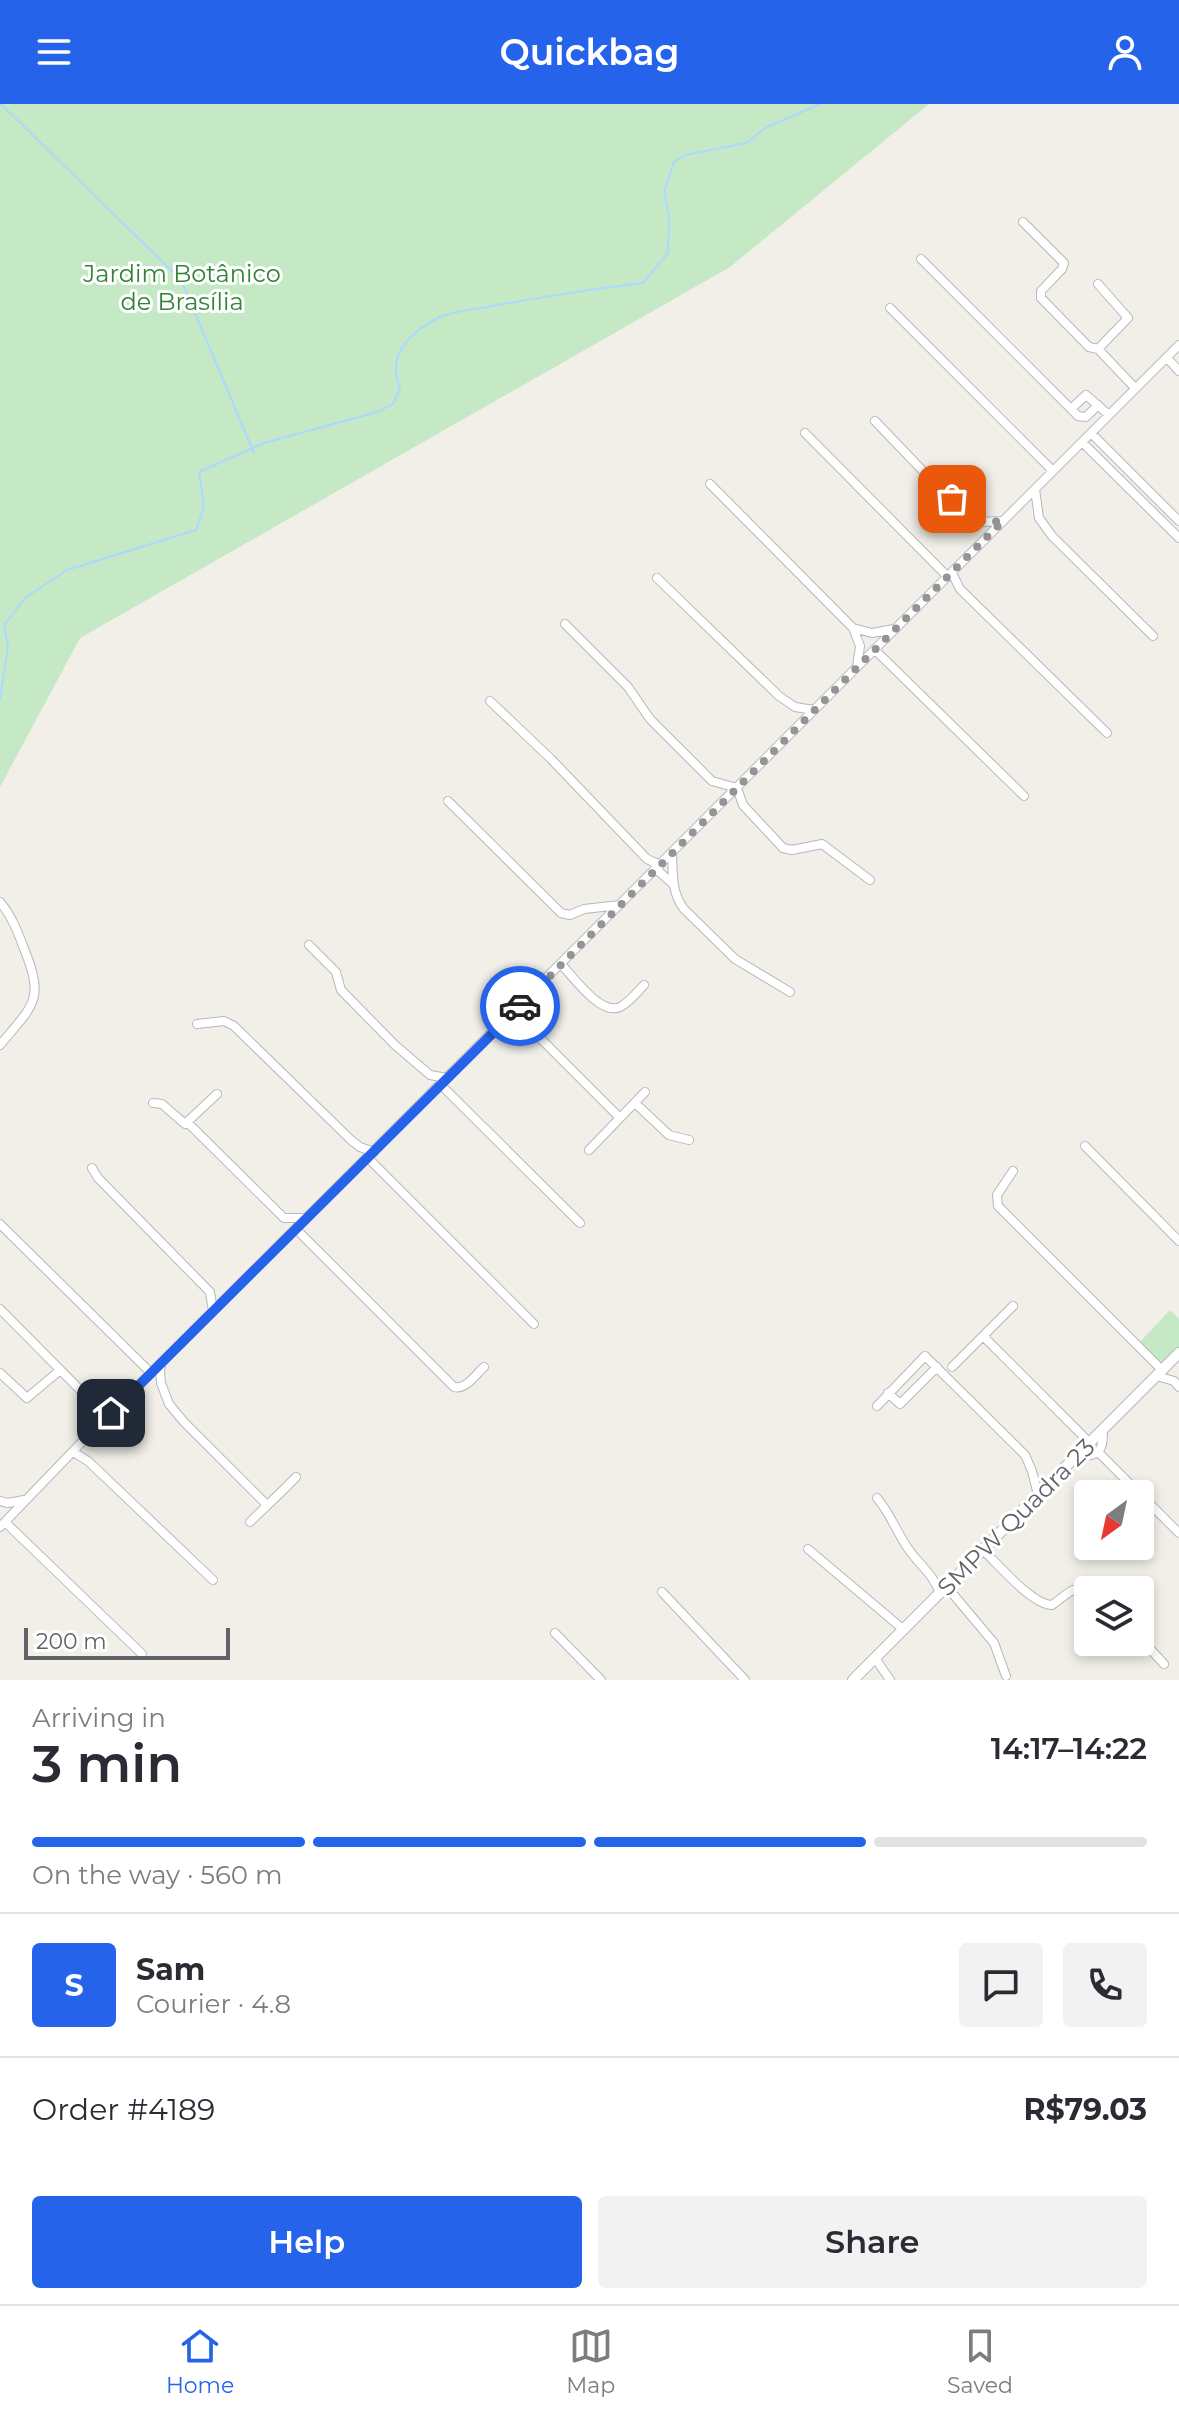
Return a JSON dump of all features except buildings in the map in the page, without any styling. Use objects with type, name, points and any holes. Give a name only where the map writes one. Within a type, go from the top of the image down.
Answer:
[{"type":"street","points":[[1023,222],[1064,263],[1040,295],[1089,347],[1098,349],[1135,388]]},
{"type":"street","points":[[921,259],[1071,409],[1082,418],[1098,405]]},
{"type":"street","points":[[1098,284],[1128,318],[1098,349]]},
{"type":"street","points":[[890,308],[1053,471]]},
{"type":"street","points":[[142,1654],[2,1524],[1179,345]]},
{"type":"street","points":[[1167,358],[1179,371]]},
{"type":"street","points":[[1071,409],[1084,395],[1109,415]]},
{"type":"street","points":[[875,421],[969,519],[977,522],[1003,521]]},
{"type":"street","points":[[805,433],[1107,733]]},
{"type":"street","points":[[1091,433],[1179,521]]},
{"type":"street","points":[[1082,442],[1179,538]]},
{"type":"street","points":[[1106,466],[1115,457]]},
{"type":"street","points":[[710,484],[853,628],[860,646],[857,668]]},
{"type":"street","points":[[1035,489],[1039,518],[1052,536],[1153,636]]},
{"type":"street","points":[[1159,517],[1167,509]]},
{"type":"street","points":[[657,578],[787,703],[814,710]]},
{"type":"street","points":[[565,624],[628,687],[650,719],[712,781],[720,805]]},
{"type":"street","points":[[853,628],[872,633],[897,628]]},
{"type":"street","points":[[875,650],[1024,796]]},
{"type":"street","points":[[490,701],[673,884]]},
{"type":"street","points":[[712,781],[737,788]]},
{"type":"street","points":[[737,788],[743,805],[783,848],[792,850],[822,844],[870,880]]},
{"type":"street","points":[[448,801],[561,913],[570,915],[584,909],[620,905]]},
{"type":"street","points":[[672,852],[673,884],[680,904],[729,954],[758,975],[790,992]]},
{"type":"street","points":[[0,902],[16,928],[35,972],[36,990],[26,1014],[0,1045]]},
{"type":"street","points":[[309,945],[336,972],[341,990],[580,1223]]},
{"type":"street","points":[[561,964],[605,1007],[622,1006],[644,985]]},
{"type":"street","points":[[514,1012],[620,1118]]},
{"type":"street","points":[[197,1024],[224,1021],[241,1030],[351,1140],[371,1155],[534,1324]]},
{"type":"street","points":[[430,1075],[441,1085]]},
{"type":"street","points":[[589,1150],[645,1092]]},
{"type":"street","points":[[188,1123],[217,1094]]},
{"type":"street","points":[[153,1103],[162,1104],[183,1123],[188,1123],[284,1218],[307,1218]]},
{"type":"street","points":[[635,1103],[669,1135],[689,1140]]},
{"type":"street","points":[[1085,1146],[1179,1241]]},
{"type":"street","points":[[92,1168],[98,1178],[210,1292],[230,1296]]},
{"type":"street","points":[[1013,1171],[997,1195],[998,1206],[1176,1384]]},
{"type":"street","points":[[283,1242],[284,1218]]},
{"type":"street","points":[[0,1224],[151,1373]]},
{"type":"street","points":[[296,1229],[454,1387],[465,1386],[484,1367]]},
{"type":"street","points":[[210,1292],[213,1311]]},
{"type":"street","points":[[952,1367],[1013,1306]]},
{"type":"street","points":[[0,1309],[96,1406],[111,1413]]},
{"type":"street","points":[[983,1336],[1090,1443]]},
{"type":"street","name":"SMPW Quadra 23","points":[[853,1680],[1179,1353]]},
{"type":"street","points":[[877,1406],[925,1356],[1025,1455],[1038,1495]]},
{"type":"street","points":[[162,1363],[161,1383],[169,1404],[266,1504]]},
{"type":"street","points":[[888,1393],[900,1404],[937,1367]]},
{"type":"street","points":[[1162,1370],[1176,1384]]},
{"type":"street","points":[[0,1373],[27,1398],[59,1371]]},
{"type":"street","points":[[96,1406],[101,1423]]},
{"type":"street","points":[[1077,1456],[1098,1452],[1103,1443],[1103,1429]]},
{"type":"street","points":[[76,1448],[213,1580]]},
{"type":"street","points":[[1098,1452],[1179,1533]]},
{"type":"street","points":[[250,1522],[296,1477]]},
{"type":"street","points":[[877,1498],[907,1548],[946,1587],[994,1643],[1006,1676]]},
{"type":"street","points":[[0,1501],[25,1500]]},
{"type":"street","points":[[808,1549],[904,1630]]},
{"type":"street","points":[[983,1550],[1044,1605],[1052,1605],[1074,1589]]},
{"type":"street","points":[[935,1579],[946,1587]]},
{"type":"street","points":[[662,1592],[745,1680]]},
{"type":"street","points":[[555,1633],[601,1680]]},
{"type":"street","points":[[1154,1653],[1164,1664]]},
{"type":"street","points":[[875,1658],[890,1680]]},
{"type":"green space","name":"Jardim Botânico de Brasília","points":[[0,104],[929,104],[730,267],[80,638],[0,787]]},
{"type":"green space","points":[[1170,1310],[1179,1319],[1179,1350],[1163,1366],[1140,1342]]},
{"type":"waterway","points":[[1,104],[181,280],[254,453]]},
{"type":"waterway","points":[[0,699],[8,647],[4,625],[26,597],[67,570],[196,530],[204,507],[199,472],[264,443],[377,412],[393,404],[400,389],[396,366],[403,346],[438,318],[464,310],[643,283],[668,253],[669,216],[664,192],[674,162],[685,155],[746,143],[767,127],[820,104]]},
{"type":"way so far","points":[[520,1006],[1003,521],[973,521],[952,499]]},
{"type":"route","points":[[111,1413],[520,1006]]}]
